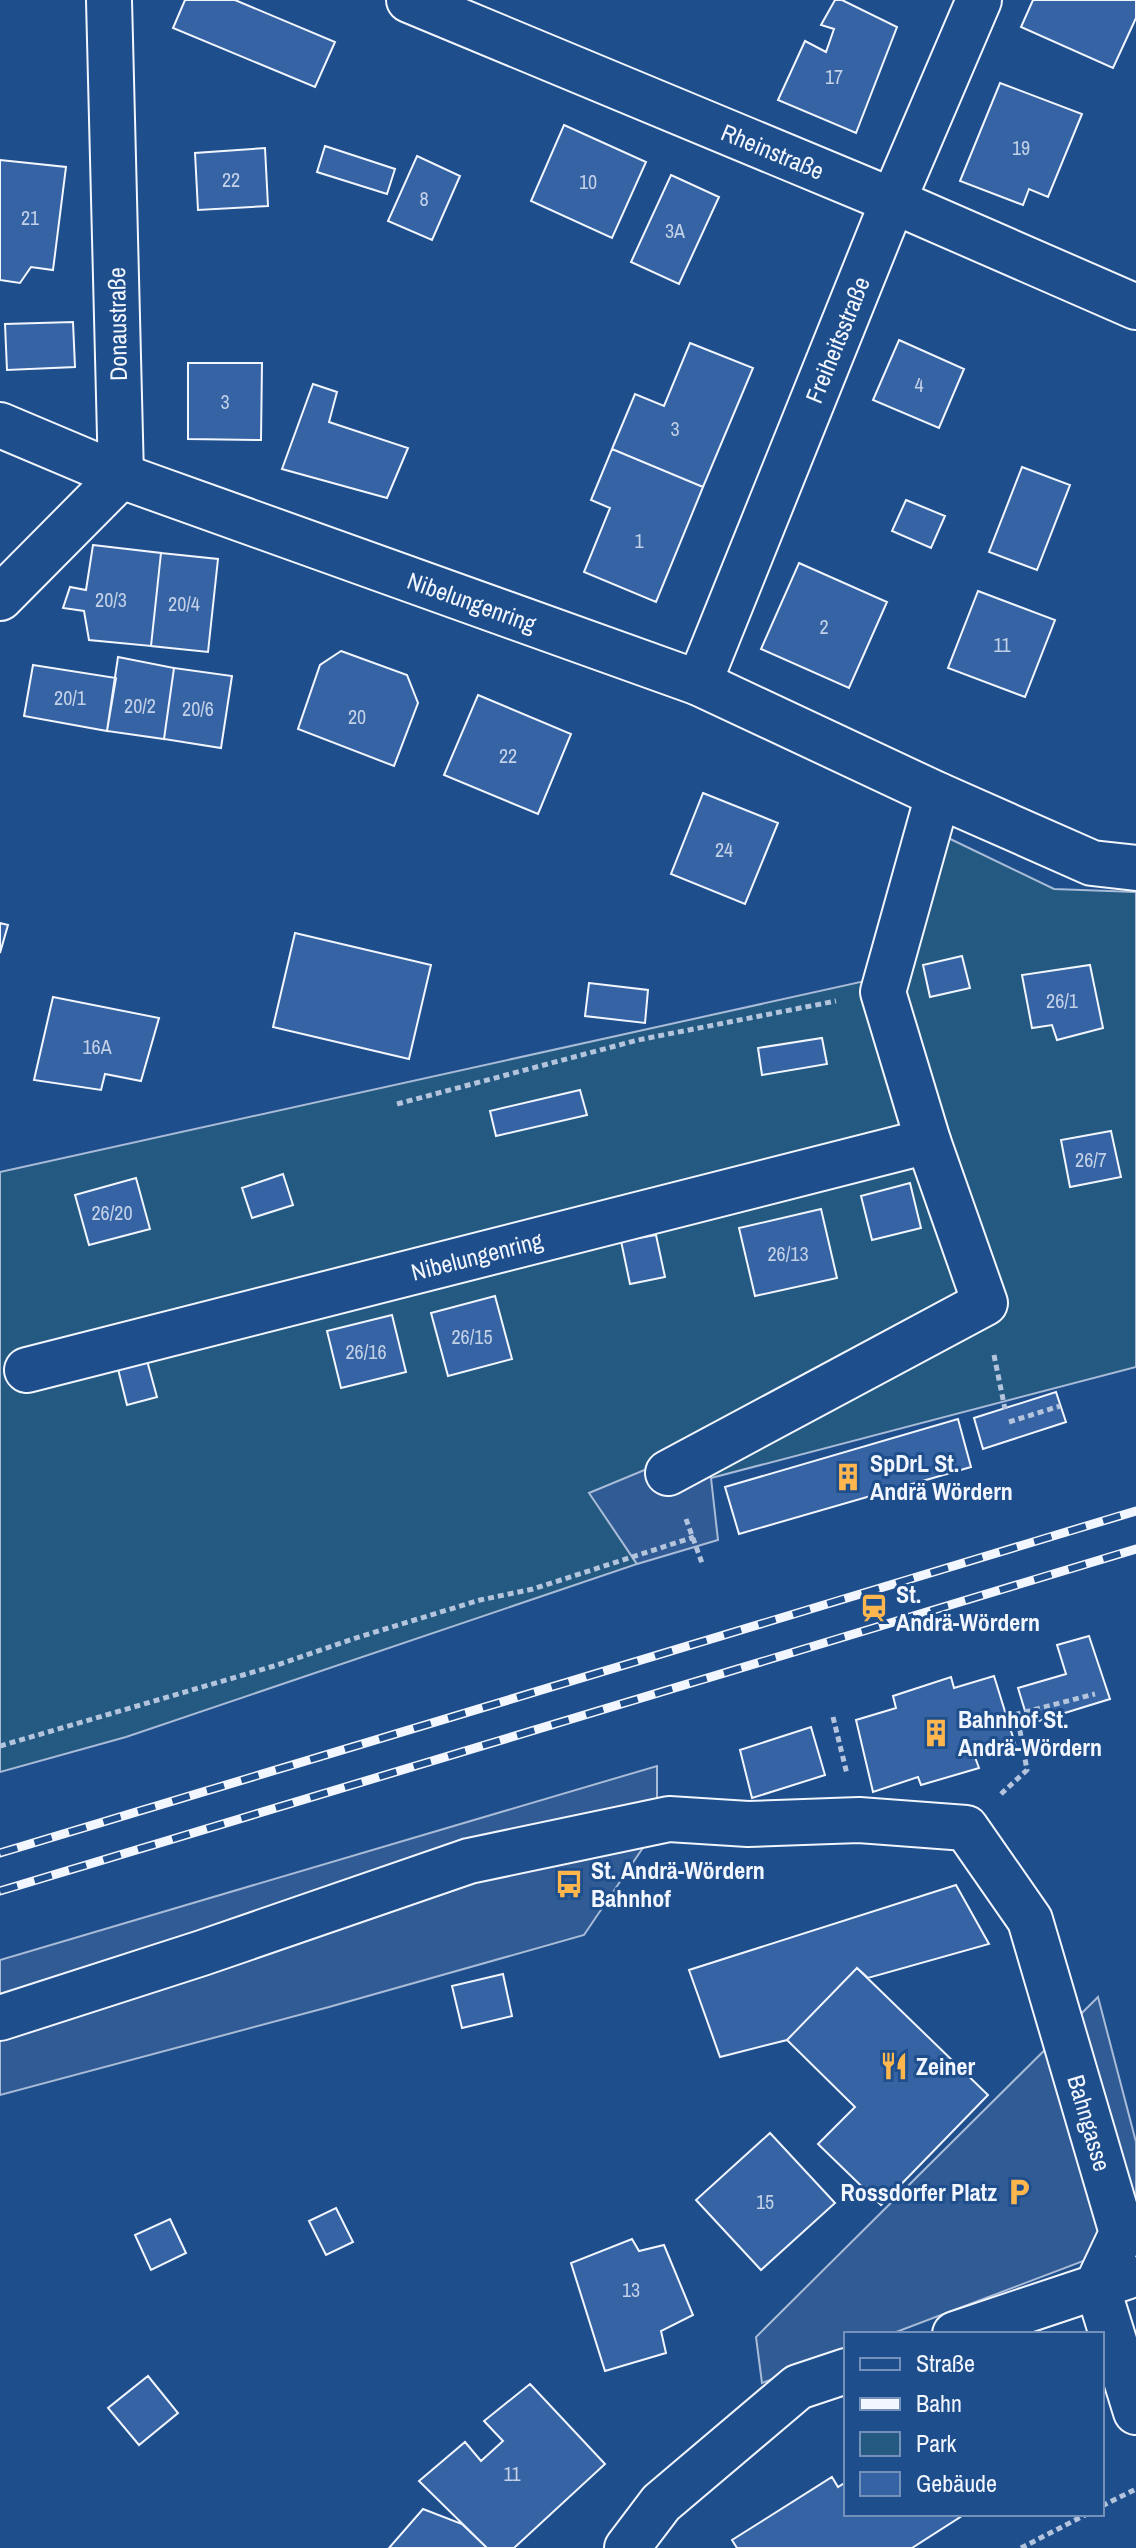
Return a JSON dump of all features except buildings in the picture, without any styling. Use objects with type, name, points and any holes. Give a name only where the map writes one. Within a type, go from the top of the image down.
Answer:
[{"type":"street","name":"Donaustraße","points":[[109,0],[121,476]]},
{"type":"street","name":"Rheinstraße","points":[[409,0],[893,201],[1136,307]]},
{"type":"street","name":"Freiheitsstraße","points":[[699,683],[893,201],[979,0]]},
{"type":"street","name":"Nibelungenring","points":[[0,425],[121,476],[699,683],[1092,863],[1136,868]]},
{"type":"street","points":[[0,598],[121,476]]},
{"type":"street","points":[[668,1473],[985,1303],[928,1141],[883,992],[938,795]]},
{"type":"street","name":"Nibelungenring","points":[[27,1370],[928,1141]]},
{"type":"street","points":[[0,2018],[202,1953],[469,1861],[669,1819],[748,1824],[859,1820],[966,1828]]},
{"type":"street","name":"Bahngasse","points":[[966,1828],[1030,1920],[1122,2233],[1116,2280]]},
{"type":"street","points":[[961,2332],[1116,2280],[1136,2412]]},
{"type":"street","points":[[627,2548],[661,2503],[798,2387],[844,2372]]},
{"type":"path","points":[[397,1104],[638,1040],[883,992]]},
{"type":"path","points":[[1009,1422],[1060,1406]]},
{"type":"path","points":[[0,1746],[274,1666],[480,1600],[533,1589],[694,1537]]},
{"type":"path","points":[[966,1828],[1027,1770],[1017,1714],[1095,1694]]},
{"type":"path","points":[[833,1717],[846,1770]]},
{"type":"path","points":[[1104,2505],[1136,2489]]},
{"type":"path","points":[[1021,2548],[1083,2516]]},
{"type":"green space","points":[[942,835],[1054,889],[1136,892],[1136,1367],[711,1478],[695,1450],[590,1493],[637,1564],[126,1737],[0,1772],[0,1172],[888,976]]},
{"type":"shaded area","points":[[695,1449],[711,1478],[718,1540],[637,1564],[589,1493]]},
{"type":"shaded area","points":[[657,1766],[657,1827],[584,1935],[0,2095],[0,1960]]},
{"type":"shaded area","name":"Rossdorfer Platz","points":[[1098,1997],[1136,2142],[1136,2241],[896,2332],[844,2332],[844,2352],[762,2383],[756,2337]]},
{"type":"railway","points":[[0,1853],[1136,1511]]},
{"type":"railway","points":[[0,1891],[1136,1549]]},
{"type":"place","name":"SpDrL St. Andrä Wördern","points":[[848,1477]]},
{"type":"place","name":"St. Andrä-Wördern","points":[[874,1608]]},
{"type":"place","name":"Bahnhof St. Andrä-Wördern","points":[[936,1733]]},
{"type":"place","name":"St. Andrä-Wördern Bahnhof","points":[[569,1884]]},
{"type":"place","name":"Zeiner","points":[[894,2066]]},
{"type":"place","name":"Rossdorfer Platz","points":[[1019,2192]]}]
